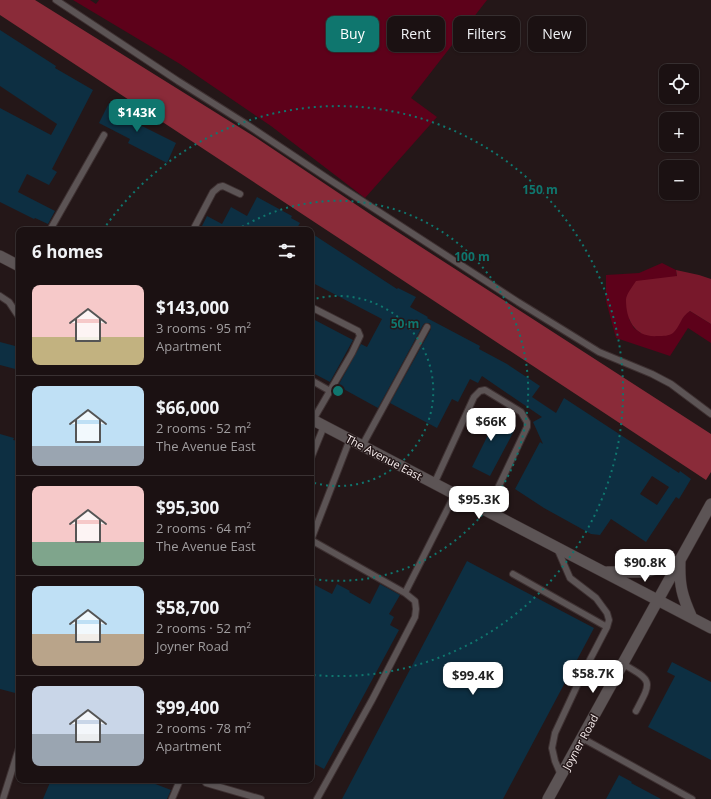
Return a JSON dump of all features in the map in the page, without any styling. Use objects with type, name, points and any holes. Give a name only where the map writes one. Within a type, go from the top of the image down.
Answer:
[{"type":"street","points":[[0,256],[16,264]]},
{"type":"street","name":"The Avenue East","points":[[314,420],[711,628]]},
{"type":"street","name":"Joyner Road","points":[[548,799],[711,504]]},
{"type":"street","points":[[604,572],[645,572],[680,560],[680,588],[692,618]]},
{"type":"lane","points":[[56,0],[518,302],[599,352],[652,374],[670,384],[711,414]]},
{"type":"lane","points":[[52,227],[104,135]]},
{"type":"lane","points":[[195,227],[216,190],[224,186],[240,194]]},
{"type":"lane","points":[[0,296],[9,302],[16,312]]},
{"type":"lane","points":[[314,310],[360,333],[352,353],[314,416]]},
{"type":"lane","points":[[362,446],[427,327]]},
{"type":"lane","points":[[314,382],[330,391]]},
{"type":"lane","points":[[434,484],[474,397],[480,391],[485,390],[521,412],[526,417],[528,422],[487,511]]},
{"type":"lane","points":[[314,451],[324,426]]},
{"type":"lane","points":[[314,532],[350,439]]},
{"type":"lane","points":[[405,593],[455,494]]},
{"type":"lane","points":[[314,542],[405,593],[415,601],[416,609],[414,617],[372,700],[317,799]]},
{"type":"lane","points":[[557,548],[570,578],[596,598],[607,613],[609,620],[556,733],[552,748],[554,761],[561,775]]},
{"type":"lane","points":[[513,574],[607,627]]},
{"type":"lane","points":[[623,664],[641,674],[647,681],[647,691],[636,711]]},
{"type":"lane","points":[[582,738],[692,799]]},
{"type":"lane","points":[[3,799],[16,758]]},
{"type":"lane","points":[[172,799],[179,783]]},
{"type":"lane","points":[[206,783],[261,799]]},
{"type":"shaded area","points":[[0,0],[35,0],[255,137],[373,216],[711,434],[711,472],[706,480],[0,15]]},
{"type":"shaded area","points":[[73,0],[90,0],[96,4],[99,0],[487,0],[475,16],[453,16],[453,44],[411,98],[437,117],[365,198],[271,126],[180,64]]},
{"type":"shaded area","points":[[662,263],[676,270],[677,276],[629,319],[634,328],[641,333],[673,332],[686,313],[690,311],[711,324],[711,343],[688,328],[670,356],[616,338],[606,301],[606,275],[639,273]]},
{"type":"shaded area","points":[[676,270],[711,279],[711,324],[690,311],[671,334],[666,336],[650,336],[643,334],[633,326],[630,321],[626,307],[626,298],[628,293],[636,281],[677,276]]},
{"type":"building","points":[[0,30],[56,66],[55,68],[93,90],[52,169],[57,172],[49,185],[27,174],[18,192],[55,211],[48,224],[35,218],[34,219],[0,202],[0,108],[51,135],[57,124],[0,86]]},
{"type":"building","points":[[109,103],[136,117],[134,122],[176,143],[167,163],[128,143],[130,139],[99,123]]},
{"type":"building","points":[[257,197],[292,216],[291,218],[300,223],[298,227],[202,227],[207,216],[222,224],[231,207],[247,216]]},
{"type":"building","points":[[314,235],[397,289],[398,288],[416,297],[410,307],[428,317],[427,318],[480,346],[479,349],[507,364],[540,386],[532,397],[556,413],[564,398],[679,473],[680,471],[691,479],[679,499],[676,497],[646,542],[611,519],[600,535],[591,534],[544,508],[515,489],[540,442],[543,444],[533,422],[542,417],[482,376],[478,383],[470,379],[458,402],[452,399],[437,428],[390,403],[431,329],[431,325],[429,323],[425,323],[423,325],[378,408],[338,386],[361,344],[367,347],[382,319],[314,284]],"holes":[[[652,476],[669,487],[657,505],[640,494]]]},
{"type":"building","points":[[314,320],[353,340],[330,382],[314,374]]},
{"type":"building","points":[[0,342],[16,346],[16,369],[0,365]]},
{"type":"building","points":[[479,411],[515,429],[490,476],[472,467],[488,435],[470,426]]},
{"type":"building","points":[[0,434],[14,438],[13,440],[16,440],[16,693],[0,689]]},
{"type":"building","points":[[467,561],[594,628],[503,799],[342,799]]},
{"type":"building","points":[[337,584],[370,604],[380,584],[400,595],[389,614],[394,617],[390,625],[399,630],[324,769],[314,764],[314,585],[332,594]]},
{"type":"building","points":[[672,662],[711,682],[711,760],[648,727],[675,676],[667,672]]},
{"type":"building","points":[[619,775],[632,782],[631,783],[661,799],[606,799]]},
{"type":"building","points":[[50,783],[153,783],[171,790],[167,799],[43,799]]}]
